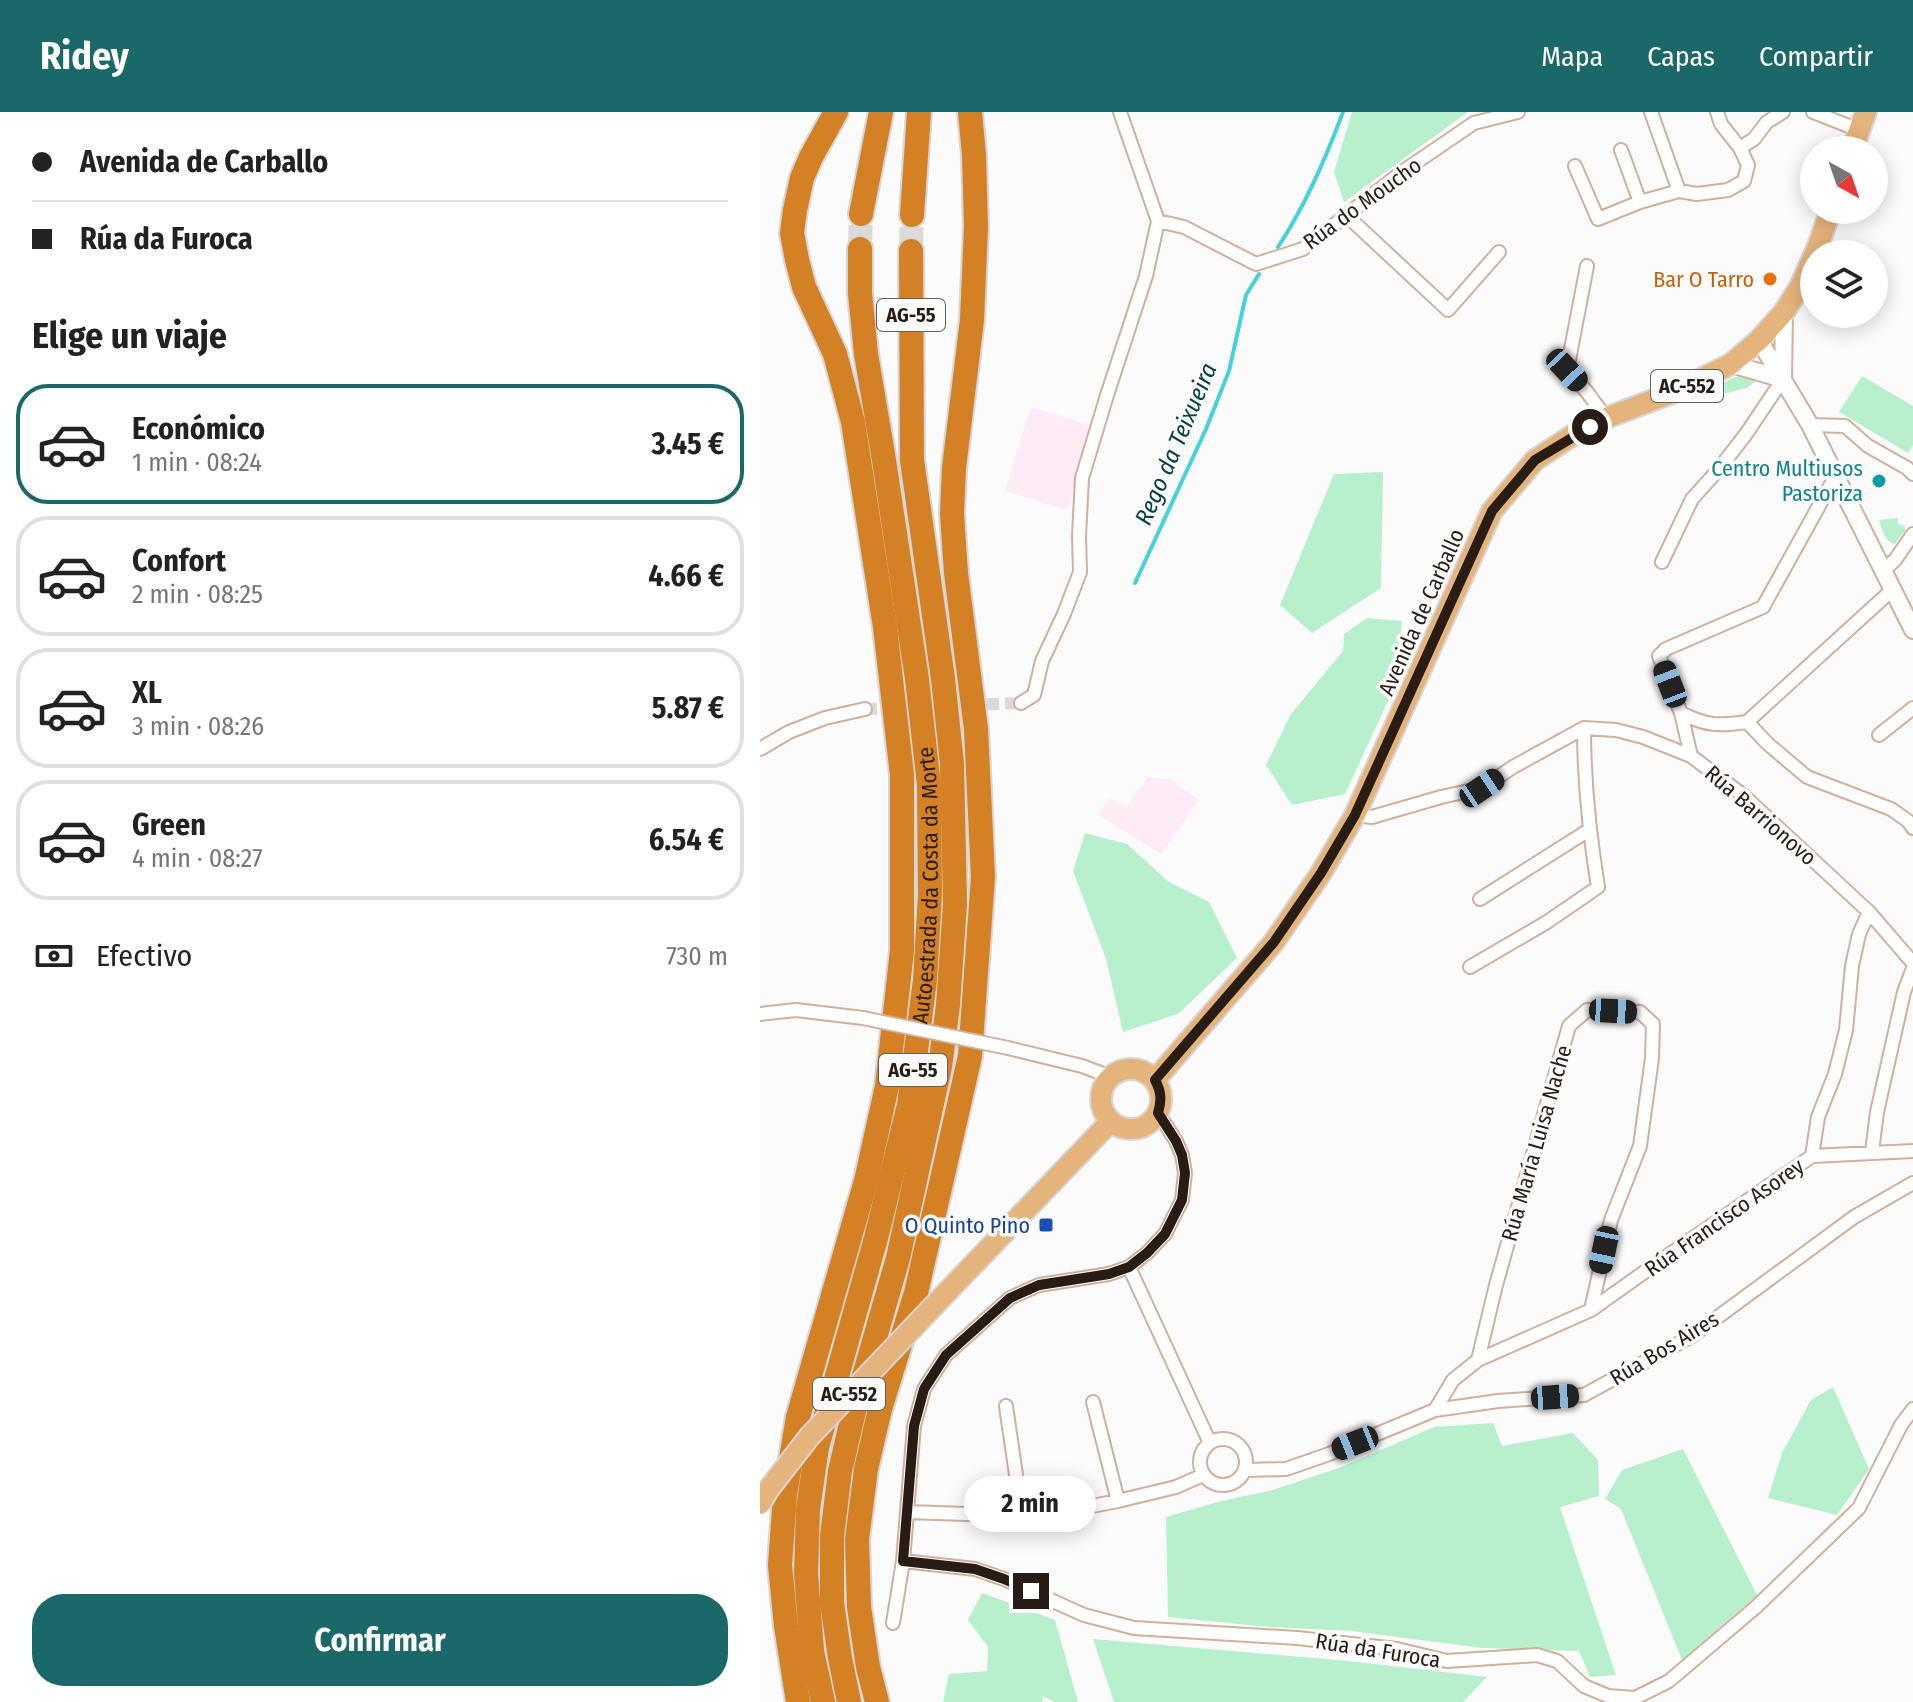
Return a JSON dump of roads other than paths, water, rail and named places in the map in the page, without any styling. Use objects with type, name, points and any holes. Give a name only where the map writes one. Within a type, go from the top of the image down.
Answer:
[{"type":"highway","points":[[798,1702],[780,1565],[785,1495],[798,1417],[866,1181],[887,1086],[902,950],[902,775],[885,627],[853,422],[835,354],[804,287],[792,233],[802,178],[836,112]]},
{"type":"highway","points":[[861,214],[881,112]]},
{"type":"highway","points":[[912,215],[919,112]]},
{"type":"highway","points":[[877,1702],[859,1607],[857,1539],[866,1469],[880,1409],[916,1293],[970,1056],[983,877],[976,729],[956,573],[952,514],[954,468],[973,304],[976,227],[970,112]]},
{"type":"highway","name":"Autoestrada da Costa da Morte","points":[[823,1702],[812,1651],[806,1574],[810,1493],[817,1447],[876,1238],[909,1105],[925,980],[930,894],[929,785],[917,679],[866,354],[860,293],[860,249]]},
{"type":"highway","name":"Autoestrada da Costa da Morte","points":[[849,1702],[832,1603],[832,1536],[840,1471],[898,1258],[940,1067],[955,904],[952,764],[912,460],[911,251]]},
{"type":"main road","name":"Avenida de Carballo","points":[[1155,1080],[1274,942],[1321,873],[1355,815],[1492,511],[1535,460],[1573,435],[1606,418],[1677,391],[1731,364],[1759,340],[1784,312],[1800,287]]},
{"type":"main road","points":[[1129,1069],[1147,1073],[1155,1080],[1161,1105],[1147,1124],[1125,1128],[1111,1121],[1102,1104],[1102,1094],[1111,1077],[1129,1069]]},
{"type":"main road","name":"AC-552","points":[[760,1504],[809,1437],[1111,1121]]},
{"type":"street","points":[[1021,703],[1034,695],[1042,661],[1080,572],[1082,478],[1146,276],[1158,221],[1120,112]]},
{"type":"street","name":"Rúa do Moucho","points":[[1158,221],[1184,227],[1256,264],[1303,249],[1402,172],[1474,123],[1518,112]]},
{"type":"street","points":[[1651,112],[1679,191]]},
{"type":"street","points":[[1575,166],[1598,219],[1679,191],[1697,194],[1728,190],[1744,181],[1748,165],[1740,148],[1721,124],[1717,112]]},
{"type":"street","points":[[1740,148],[1754,139],[1767,122],[1783,112]]},
{"type":"street","points":[[1813,112],[1859,131]]},
{"type":"street","points":[[1621,150],[1640,202]]},
{"type":"street","points":[[1346,215],[1448,310],[1499,252]]},
{"type":"street","points":[[1587,266],[1567,370],[1606,418]]},
{"type":"street","points":[[1662,562],[1692,499],[1737,445],[1783,379],[1784,312]]},
{"type":"street","points":[[1759,340],[1810,425],[1913,630]]},
{"type":"street","points":[[1731,364],[1783,379]]},
{"type":"street","points":[[1810,425],[1845,426],[1868,446],[1913,474]]},
{"type":"street","points":[[1691,756],[1681,713],[1659,656],[1666,649],[1763,607],[1835,477]]},
{"type":"street","points":[[1883,571],[1913,534]]},
{"type":"street","points":[[1681,713],[1700,722],[1724,725],[1747,722],[1892,590]]},
{"type":"street","points":[[1879,735],[1913,708]]},
{"type":"street","points":[[760,749],[789,732],[825,718],[865,709]]},
{"type":"street","points":[[1747,722],[1807,777],[1891,809],[1913,828]]},
{"type":"street","points":[[1355,815],[1372,817],[1482,788],[1584,728],[1584,778],[1598,887],[1547,922],[1470,967]]},
{"type":"street","name":"Rúa Barrionovo","points":[[1584,728],[1616,730],[1643,737],[1691,756],[1744,796],[1869,912],[1913,966]]},
{"type":"street","points":[[1480,899],[1589,830]]},
{"type":"street","points":[[1812,1156],[1818,1117],[1835,1074],[1846,1030],[1852,966],[1859,934],[1869,912]]},
{"type":"street","points":[[1872,1152],[1877,1112],[1904,992],[1913,966]]},
{"type":"street","points":[[760,1014],[796,1010],[863,1018],[1008,1048],[1082,1066],[1111,1077]]},
{"type":"street","name":"Rúa María Luisa Nache","points":[[1478,1360],[1569,1026],[1587,1010],[1640,1012],[1653,1024],[1652,1058],[1640,1146],[1611,1220],[1591,1310]]},
{"type":"street","points":[[893,1623],[903,1561],[914,1426],[924,1389],[946,1355],[1010,1298],[1039,1285],[1109,1274],[1129,1267],[1165,1234],[1182,1200],[1185,1173],[1176,1141],[1158,1113]]},
{"type":"street","name":"Rúa Francisco Asorey","points":[[1435,1410],[1453,1380],[1478,1360],[1591,1310],[1812,1156],[1913,1151]]},
{"type":"street","name":"Rúa Bos Aires","points":[[1245,1470],[1286,1469],[1435,1410],[1498,1401],[1584,1395],[1692,1336],[1854,1217],[1913,1183]]},
{"type":"street","points":[[1129,1267],[1210,1443]]},
{"type":"street","points":[[1093,1402],[1118,1501]]},
{"type":"street","points":[[1006,1406],[1022,1516]]},
{"type":"street","name":"Rúa da Furoca","points":[[903,1561],[975,1569],[1084,1615],[1134,1628],[1297,1638],[1397,1649],[1447,1661],[1537,1655],[1557,1661],[1584,1686],[1608,1696],[1635,1698],[1669,1681],[1756,1607],[1859,1508],[1901,1425],[1913,1409]]},
{"type":"street","points":[[1223,1439],[1236,1443],[1245,1453],[1245,1470],[1240,1478],[1227,1485],[1213,1484],[1203,1475],[1200,1457],[1210,1443],[1223,1439]]},
{"type":"street","points":[[907,1512],[1050,1514],[1176,1487],[1203,1475]]},
{"type":"waterway","name":"Rego da Teixueira","points":[[1278,247],[1314,181],[1343,112]]},
{"type":"waterway","name":"Rego da Teixueira","points":[[1135,583],[1206,429],[1229,371],[1246,295],[1259,274]]},
{"type":"tunnel","points":[[860,249],[861,214]]},
{"type":"tunnel","points":[[911,251],[912,215]]},
{"type":"tunnel","points":[[969,705],[1021,703]]},
{"type":"tunnel","points":[[865,709],[898,708]]},
{"type":"place","name":"Bar O Tarro","points":[[1770,279]]},
{"type":"place","name":"Centro Multiusos Pastoriza","points":[[1879,481]]},
{"type":"place","name":"O Quinto Pino","points":[[1046,1225]]}]
